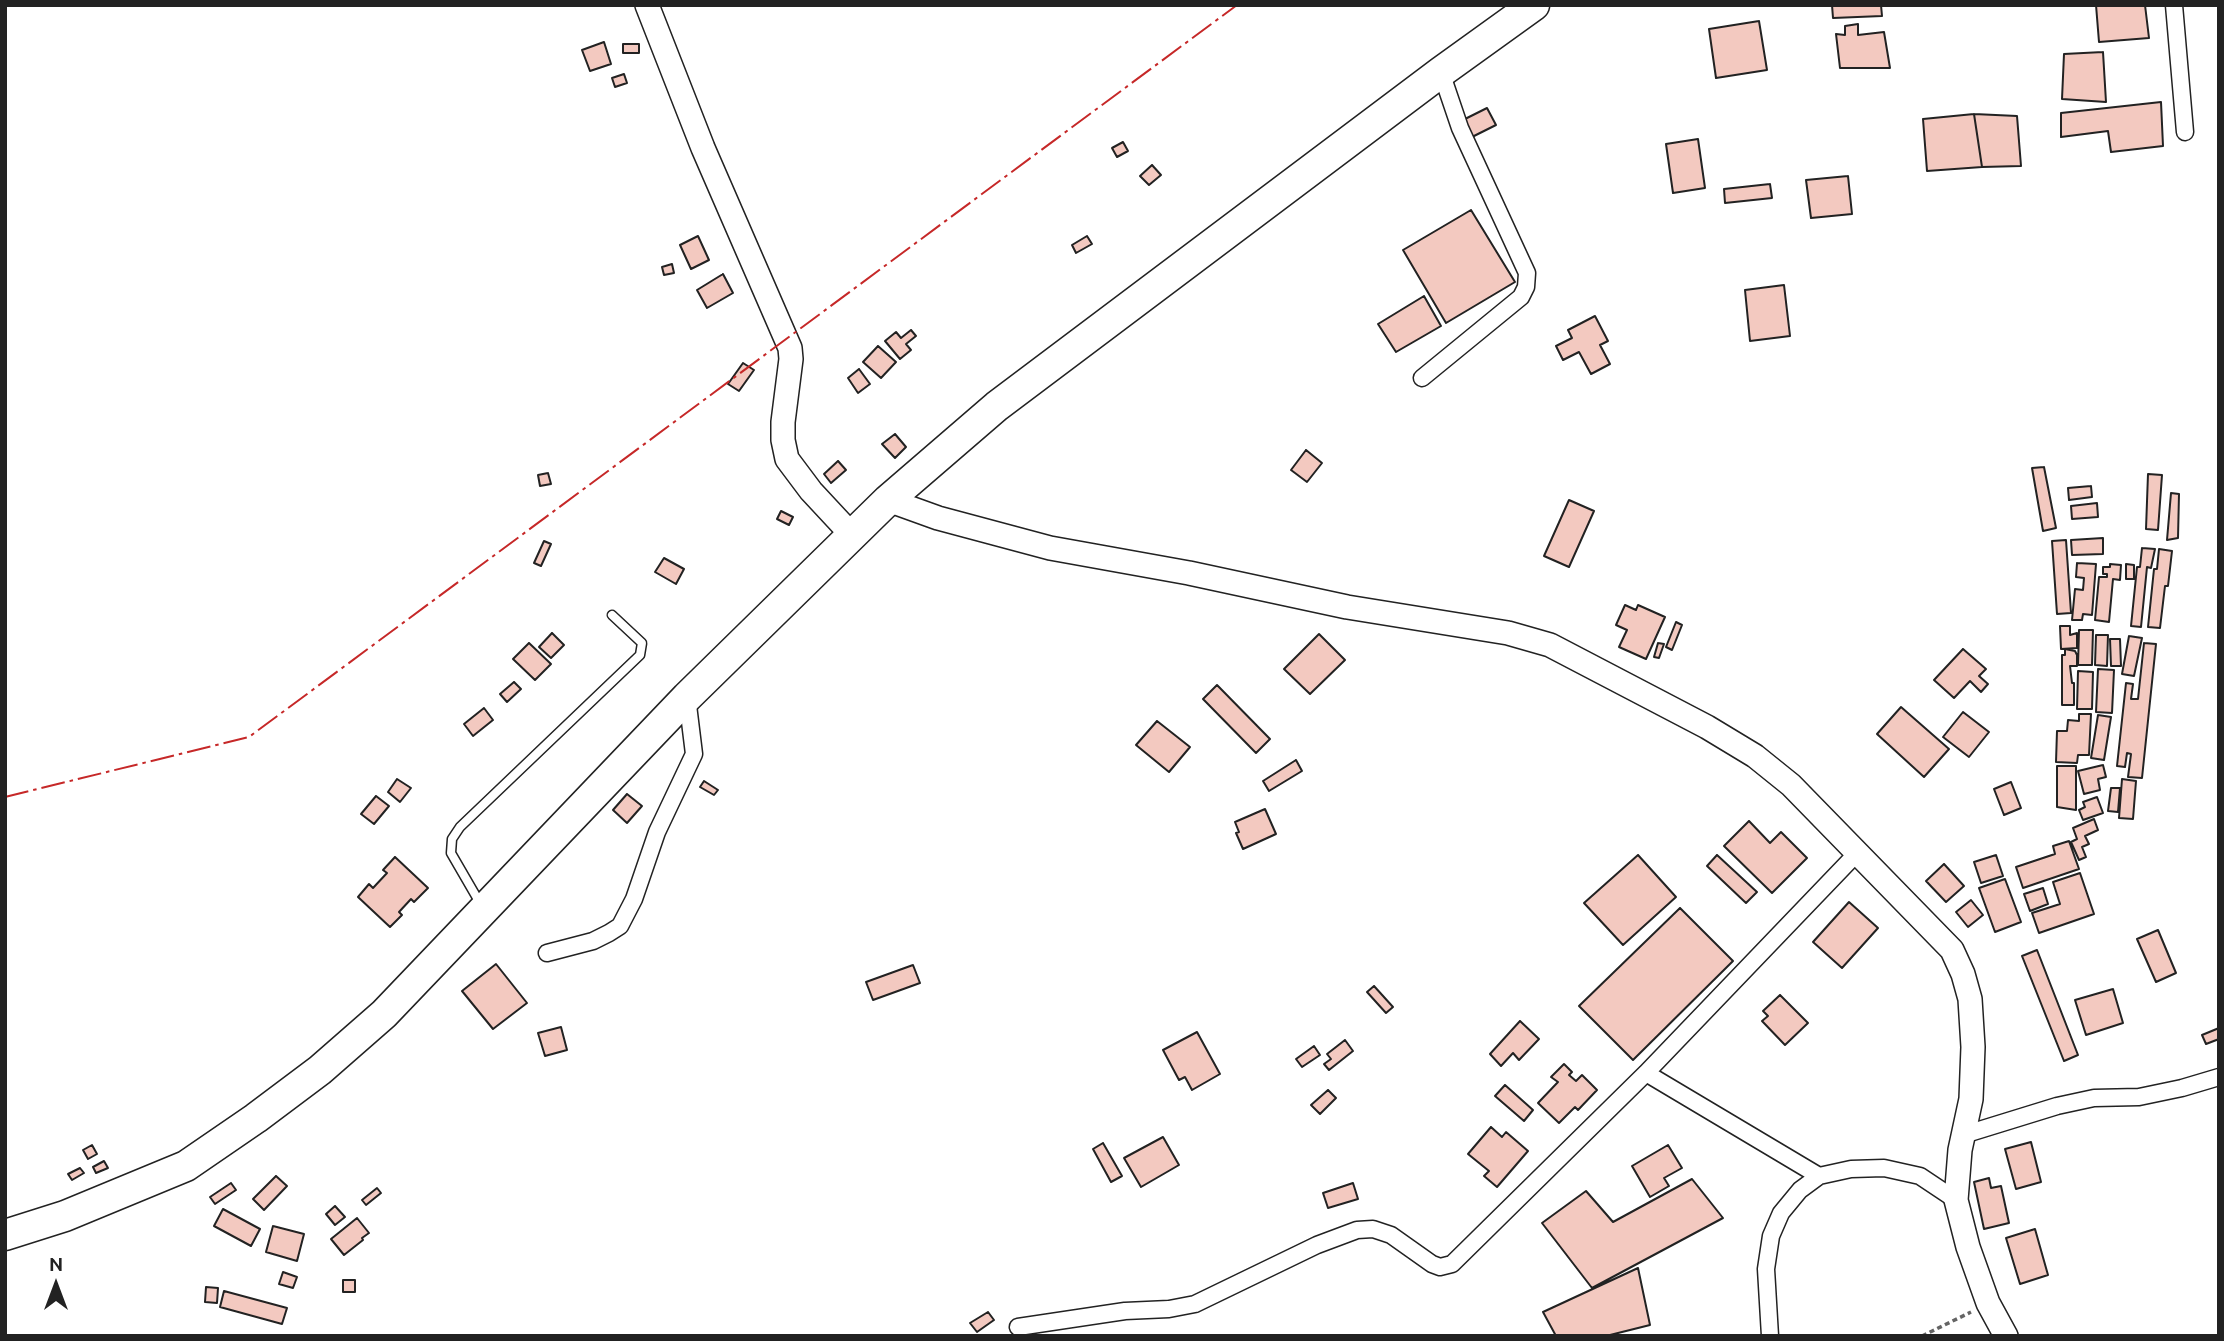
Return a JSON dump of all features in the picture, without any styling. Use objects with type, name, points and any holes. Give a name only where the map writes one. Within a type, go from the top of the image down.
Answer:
[{"type":"highway","points":[[5,1235],[78,1211],[186,1166],[257,1118],[320,1070],[384,1014],[687,696],[888,499],[997,406],[1534,5]]},
{"type":"main road","points":[[647,5],[703,148],[790,348],[783,422],[783,440],[788,459],[811,491],[851,534]]},
{"type":"main road","points":[[888,499],[938,518],[1050,548],[1189,573],[1347,607],[1508,633],[1550,645],[1707,727],[1755,756],[1791,785],[1952,950],[1964,974],[1970,999],[1973,1047],[1971,1099],[1963,1135],[1956,1200],[1968,1247],[1988,1303],[2006,1336]]},
{"type":"street","points":[[2174,5],[2185,132]]},
{"type":"street","points":[[1422,378],[1521,297],[1526,287],[1527,273],[1460,128],[1441,72]]},
{"type":"street","points":[[547,953],[593,941],[620,926],[634,899],[657,832],[694,754],[687,696]]},
{"type":"street","points":[[1018,1326],[1195,1304],[1317,1245],[1356,1230],[1373,1229],[1391,1235],[1432,1264],[1440,1267],[1452,1264],[1646,1073],[1858,852]]},
{"type":"street","points":[[1646,1073],[1819,1176]]},
{"type":"street","points":[[1963,1135],[2057,1106],[2094,1098],[2139,1097],[2219,1077]]},
{"type":"street","points":[[1770,1336],[1766,1269],[1771,1236],[1781,1213],[1819,1176],[1851,1169],[1884,1168],[1920,1176],[1956,1200]]},
{"type":"lane","points":[[483,908],[452,853],[452,839],[460,827],[640,655],[642,643],[612,615]]},
{"type":"path","points":[[1922,1336],[1988,1303]]},
{"type":"building","points":[[1832,5],[1881,5],[1882,16],[1833,18]]},
{"type":"building","points":[[2096,5],[2145,5],[2149,38],[2099,42]]},
{"type":"building","points":[[1759,21],[1767,70],[1716,78],[1709,29]]},
{"type":"building","points":[[1858,24],[1858,35],[1884,32],[1890,68],[1840,68],[1836,34],[1845,35],[1845,26]]},
{"type":"building","points":[[604,42],[611,64],[590,71],[582,50]]},
{"type":"building","points":[[623,44],[639,44],[639,53],[623,53]]},
{"type":"building","points":[[2103,52],[2106,102],[2062,99],[2064,54]]},
{"type":"building","points":[[624,74],[627,83],[615,87],[612,78]]},
{"type":"building","points":[[2161,102],[2163,146],[2111,152],[2108,131],[2061,137],[2061,113]]},
{"type":"building","points":[[1487,108],[1496,125],[1472,137],[1463,120]]},
{"type":"building","points":[[1974,114],[1982,167],[1927,171],[1923,119]]},
{"type":"building","points":[[1974,114],[2017,116],[2021,166],[1982,167]]},
{"type":"building","points":[[1698,139],[1705,188],[1673,193],[1666,144]]},
{"type":"building","points":[[1123,142],[1128,151],[1117,157],[1112,148]]},
{"type":"building","points":[[1152,165],[1161,175],[1149,185],[1140,176]]},
{"type":"building","points":[[1848,176],[1852,214],[1811,218],[1806,180]]},
{"type":"building","points":[[1770,184],[1772,198],[1725,203],[1724,189]]},
{"type":"building","points":[[1471,210],[1515,282],[1446,323],[1403,250]]},
{"type":"building","points":[[698,236],[709,260],[691,269],[680,245]]},
{"type":"building","points":[[1087,236],[1092,244],[1076,253],[1072,245]]},
{"type":"building","points":[[672,264],[674,273],[664,275],[662,267]]},
{"type":"building","points":[[723,274],[733,293],[707,308],[697,290]]},
{"type":"building","points":[[1784,285],[1790,336],[1750,341],[1745,290]]},
{"type":"building","points":[[1424,296],[1441,326],[1396,352],[1378,324]]},
{"type":"building","points":[[1595,316],[1608,341],[1600,345],[1610,364],[1591,374],[1579,352],[1563,360],[1556,346],[1572,338],[1568,330]]},
{"type":"building","points":[[911,330],[916,336],[906,344],[911,350],[900,359],[885,341],[896,332],[901,338]]},
{"type":"building","points":[[878,346],[896,362],[881,378],[863,362]]},
{"type":"building","points":[[743,363],[754,370],[739,391],[728,384]]},
{"type":"building","points":[[859,369],[870,384],[858,393],[848,378]]},
{"type":"building","points":[[895,434],[906,447],[895,458],[882,444]]},
{"type":"building","points":[[1306,450],[1322,463],[1307,482],[1291,470]]},
{"type":"building","points":[[838,461],[846,470],[831,483],[824,474]]},
{"type":"building","points":[[2044,467],[2056,528],[2043,531],[2032,468]]},
{"type":"building","points":[[548,473],[551,484],[540,486],[538,475]]},
{"type":"building","points":[[2148,474],[2162,475],[2158,530],[2146,529]]},
{"type":"building","points":[[2091,486],[2092,497],[2069,500],[2068,488]]},
{"type":"building","points":[[2171,493],[2179,494],[2178,538],[2167,540]]},
{"type":"building","points":[[1569,500],[1594,511],[1569,567],[1544,556]]},
{"type":"building","points":[[2097,503],[2098,517],[2072,519],[2071,506]]},
{"type":"building","points":[[781,511],[793,517],[789,525],[777,519]]},
{"type":"building","points":[[2103,538],[2103,554],[2072,555],[2071,540]]},
{"type":"building","points":[[2066,540],[2071,613],[2057,614],[2052,541]]},
{"type":"building","points":[[544,541],[551,544],[541,566],[534,563]]},
{"type":"building","points":[[2142,548],[2155,549],[2151,568],[2147,567],[2141,627],[2131,626],[2137,567],[2140,567]]},
{"type":"building","points":[[2159,549],[2172,551],[2160,628],[2148,627],[2154,569],[2157,569]]},
{"type":"building","points":[[664,558],[684,569],[676,584],[655,572]]},
{"type":"building","points":[[2077,563],[2096,564],[2092,615],[2083,614],[2082,620],[2072,620],[2075,589],[2083,590],[2084,578],[2076,577]]},
{"type":"building","points":[[2110,564],[2121,565],[2120,580],[2113,579],[2109,622],[2095,620],[2099,577],[2107,577],[2107,574],[2103,574],[2103,567],[2110,567]]},
{"type":"building","points":[[2126,564],[2134,565],[2134,579],[2126,579]]},
{"type":"building","points":[[1625,605],[1636,610],[1638,605],[1665,617],[1646,659],[1619,647],[1627,630],[1616,625]]},
{"type":"building","points":[[1676,622],[1682,625],[1672,650],[1666,647]]},
{"type":"building","points":[[2060,626],[2070,626],[2070,635],[2077,633],[2077,648],[2061,649]]},
{"type":"building","points":[[2079,630],[2093,630],[2092,665],[2078,665]]},
{"type":"building","points":[[552,633],[564,645],[551,658],[539,647]]},
{"type":"building","points":[[1319,634],[1345,660],[1310,694],[1284,669]]},
{"type":"building","points":[[2096,635],[2108,635],[2107,666],[2095,665]]},
{"type":"building","points":[[2129,636],[2142,638],[2134,676],[2122,674]]},
{"type":"building","points":[[2110,639],[2120,639],[2121,666],[2111,666]]},
{"type":"building","points":[[529,643],[551,664],[535,680],[513,659]]},
{"type":"building","points":[[1658,643],[1664,644],[1659,658],[1654,657]]},
{"type":"building","points":[[2144,643],[2156,644],[2142,778],[2128,777],[2131,754],[2127,753],[2125,767],[2117,766],[2126,683],[2133,684],[2131,699],[2138,699]]},
{"type":"building","points":[[1963,649],[1986,669],[1979,676],[1988,684],[1981,692],[1970,681],[1954,698],[1934,680]]},
{"type":"building","points":[[2065,649],[2075,651],[2077,655],[2077,666],[2070,666],[2074,683],[2074,705],[2062,705],[2062,655],[2065,655]]},
{"type":"building","points":[[2098,669],[2114,670],[2112,713],[2096,712]]},
{"type":"building","points":[[2078,671],[2093,672],[2092,709],[2077,709]]},
{"type":"building","points":[[514,682],[521,689],[507,702],[500,694]]},
{"type":"building","points":[[1217,685],[1270,739],[1256,753],[1203,699]]},
{"type":"building","points":[[1901,707],[1949,749],[1924,777],[1877,734]]},
{"type":"building","points":[[484,708],[493,720],[473,736],[464,724]]},
{"type":"building","points":[[1963,712],[1989,732],[1969,757],[1943,737]]},
{"type":"building","points":[[2079,714],[2091,714],[2089,755],[2078,755],[2077,763],[2056,762],[2057,731],[2067,731],[2068,720],[2079,721]]},
{"type":"building","points":[[2098,715],[2111,717],[2104,760],[2091,758]]},
{"type":"building","points":[[1157,721],[1190,747],[1169,772],[1136,745]]},
{"type":"building","points":[[1296,760],[1302,771],[1269,791],[1263,781]]},
{"type":"building","points":[[2103,765],[2106,777],[2098,779],[2100,790],[2084,794],[2078,771]]},
{"type":"building","points":[[2057,766],[2076,766],[2076,810],[2057,807]]},
{"type":"building","points":[[397,779],[411,788],[400,802],[388,792]]},
{"type":"building","points":[[2122,779],[2136,781],[2133,819],[2119,818]]},
{"type":"building","points":[[704,781],[718,790],[714,795],[700,787]]},
{"type":"building","points":[[2011,782],[2021,808],[2004,815],[1994,789]]},
{"type":"building","points":[[2111,788],[2120,788],[2118,812],[2108,811]]},
{"type":"building","points":[[627,794],[642,806],[627,823],[613,810]]},
{"type":"building","points":[[376,796],[389,806],[374,824],[361,814]]},
{"type":"building","points":[[2097,797],[2103,813],[2083,820],[2079,810],[2085,807],[2083,802]]},
{"type":"building","points":[[1265,809],[1276,834],[1243,849],[1236,833],[1239,832],[1235,822]]},
{"type":"building","points":[[2094,819],[2098,830],[2085,836],[2089,844],[2082,847],[2086,857],[2079,860],[2071,842],[2077,839],[2073,828]]},
{"type":"building","points":[[1749,821],[1770,843],[1781,832],[1807,858],[1772,893],[1724,846]]},
{"type":"building","points":[[2069,841],[2079,869],[2023,888],[2016,867],[2055,854],[2053,846]]},
{"type":"building","points":[[1638,855],[1676,897],[1623,945],[1584,903]]},
{"type":"building","points":[[1717,855],[1757,892],[1746,903],[1707,866]]},
{"type":"building","points":[[1996,855],[2003,876],[1981,883],[1974,862]]},
{"type":"building","points":[[395,857],[428,888],[414,902],[411,899],[399,912],[402,915],[390,927],[358,897],[369,884],[373,888],[387,873],[383,870]]},
{"type":"building","points":[[1944,864],[1964,886],[1946,902],[1926,881]]},
{"type":"building","points":[[2080,873],[2094,914],[2039,933],[2032,913],[2060,904],[2053,882]]},
{"type":"building","points":[[2005,879],[2021,922],[1995,932],[1979,888]]},
{"type":"building","points":[[2043,888],[2048,904],[2030,911],[2024,894]]},
{"type":"building","points":[[1971,900],[1983,915],[1968,927],[1956,912]]},
{"type":"building","points":[[1849,902],[1878,928],[1842,968],[1813,942]]},
{"type":"building","points":[[1680,908],[1733,961],[1633,1060],[1579,1006]]},
{"type":"building","points":[[2158,930],[2176,973],[2156,982],[2137,939]]},
{"type":"building","points":[[2037,950],[2078,1055],[2064,1061],[2022,956]]},
{"type":"building","points":[[496,964],[527,1003],[493,1029],[462,991]]},
{"type":"building","points":[[913,965],[920,983],[873,1000],[866,982]]},
{"type":"building","points":[[1374,986],[1393,1007],[1386,1013],[1367,992]]},
{"type":"building","points":[[2113,989],[2123,1023],[2086,1035],[2075,1000]]},
{"type":"building","points":[[1780,995],[1808,1023],[1785,1045],[1762,1021],[1768,1016],[1763,1011]]},
{"type":"building","points":[[1520,1021],[1539,1039],[1519,1060],[1513,1053],[1501,1066],[1490,1054]]},
{"type":"building","points":[[561,1027],[567,1050],[545,1056],[538,1033]]},
{"type":"building","points":[[2219,1028],[2219,1039],[2206,1044],[2202,1035]]},
{"type":"building","points":[[1197,1032],[1220,1074],[1192,1090],[1185,1077],[1179,1080],[1163,1050]]},
{"type":"building","points":[[1345,1040],[1353,1051],[1329,1070],[1324,1064],[1331,1059],[1327,1054]]},
{"type":"building","points":[[1314,1046],[1320,1055],[1302,1067],[1296,1059]]},
{"type":"building","points":[[1564,1064],[1572,1072],[1569,1075],[1576,1081],[1582,1075],[1597,1090],[1578,1110],[1575,1107],[1559,1123],[1538,1103],[1558,1082],[1551,1077]]},
{"type":"building","points":[[1505,1085],[1533,1110],[1524,1121],[1495,1096]]},
{"type":"building","points":[[1328,1090],[1336,1098],[1320,1114],[1311,1105]]},
{"type":"building","points":[[1491,1127],[1502,1137],[1506,1132],[1528,1151],[1497,1187],[1484,1176],[1489,1171],[1468,1154]]},
{"type":"building","points":[[1163,1137],[1179,1165],[1141,1187],[1124,1158]]},
{"type":"building","points":[[2031,1142],[2041,1182],[2016,1189],[2005,1149]]},
{"type":"building","points":[[1103,1143],[1122,1176],[1111,1182],[1093,1149]]},
{"type":"building","points":[[92,1145],[97,1154],[88,1159],[83,1150]]},
{"type":"building","points":[[1668,1145],[1682,1168],[1664,1178],[1669,1186],[1650,1197],[1632,1166]]},
{"type":"building","points":[[104,1161],[108,1168],[96,1173],[93,1167]]},
{"type":"building","points":[[80,1168],[84,1173],[72,1180],[68,1174]]},
{"type":"building","points":[[276,1176],[287,1186],[264,1210],[253,1199]]},
{"type":"building","points":[[1989,1178],[1991,1188],[2001,1186],[2009,1223],[1984,1229],[1974,1182]]},
{"type":"building","points":[[1692,1179],[1723,1218],[1592,1288],[1542,1223],[1586,1191],[1613,1222]]},
{"type":"building","points":[[231,1183],[236,1190],[215,1204],[210,1197]]},
{"type":"building","points":[[1353,1183],[1358,1199],[1328,1208],[1323,1193]]},
{"type":"building","points":[[377,1188],[381,1193],[366,1205],[362,1200]]},
{"type":"building","points":[[335,1206],[345,1217],[335,1225],[326,1214]]},
{"type":"building","points":[[223,1209],[260,1229],[251,1246],[214,1226]]},
{"type":"building","points":[[357,1218],[369,1233],[344,1255],[331,1239]]},
{"type":"building","points":[[273,1226],[304,1234],[297,1261],[266,1252]]},
{"type":"building","points":[[2035,1229],[2048,1275],[2020,1284],[2006,1238]]},
{"type":"building","points":[[1638,1268],[1650,1325],[1606,1336],[1556,1336],[1543,1312]]},
{"type":"building","points":[[283,1272],[297,1277],[293,1288],[279,1284]]},
{"type":"building","points":[[343,1280],[355,1280],[355,1292],[343,1292]]},
{"type":"building","points":[[206,1287],[218,1288],[217,1303],[205,1302]]},
{"type":"building","points":[[224,1291],[287,1308],[282,1324],[220,1307]]},
{"type":"building","points":[[988,1312],[994,1320],[977,1332],[970,1323]]},
{"type":"power","points":[[5,797],[249,737],[1237,5]]}]
